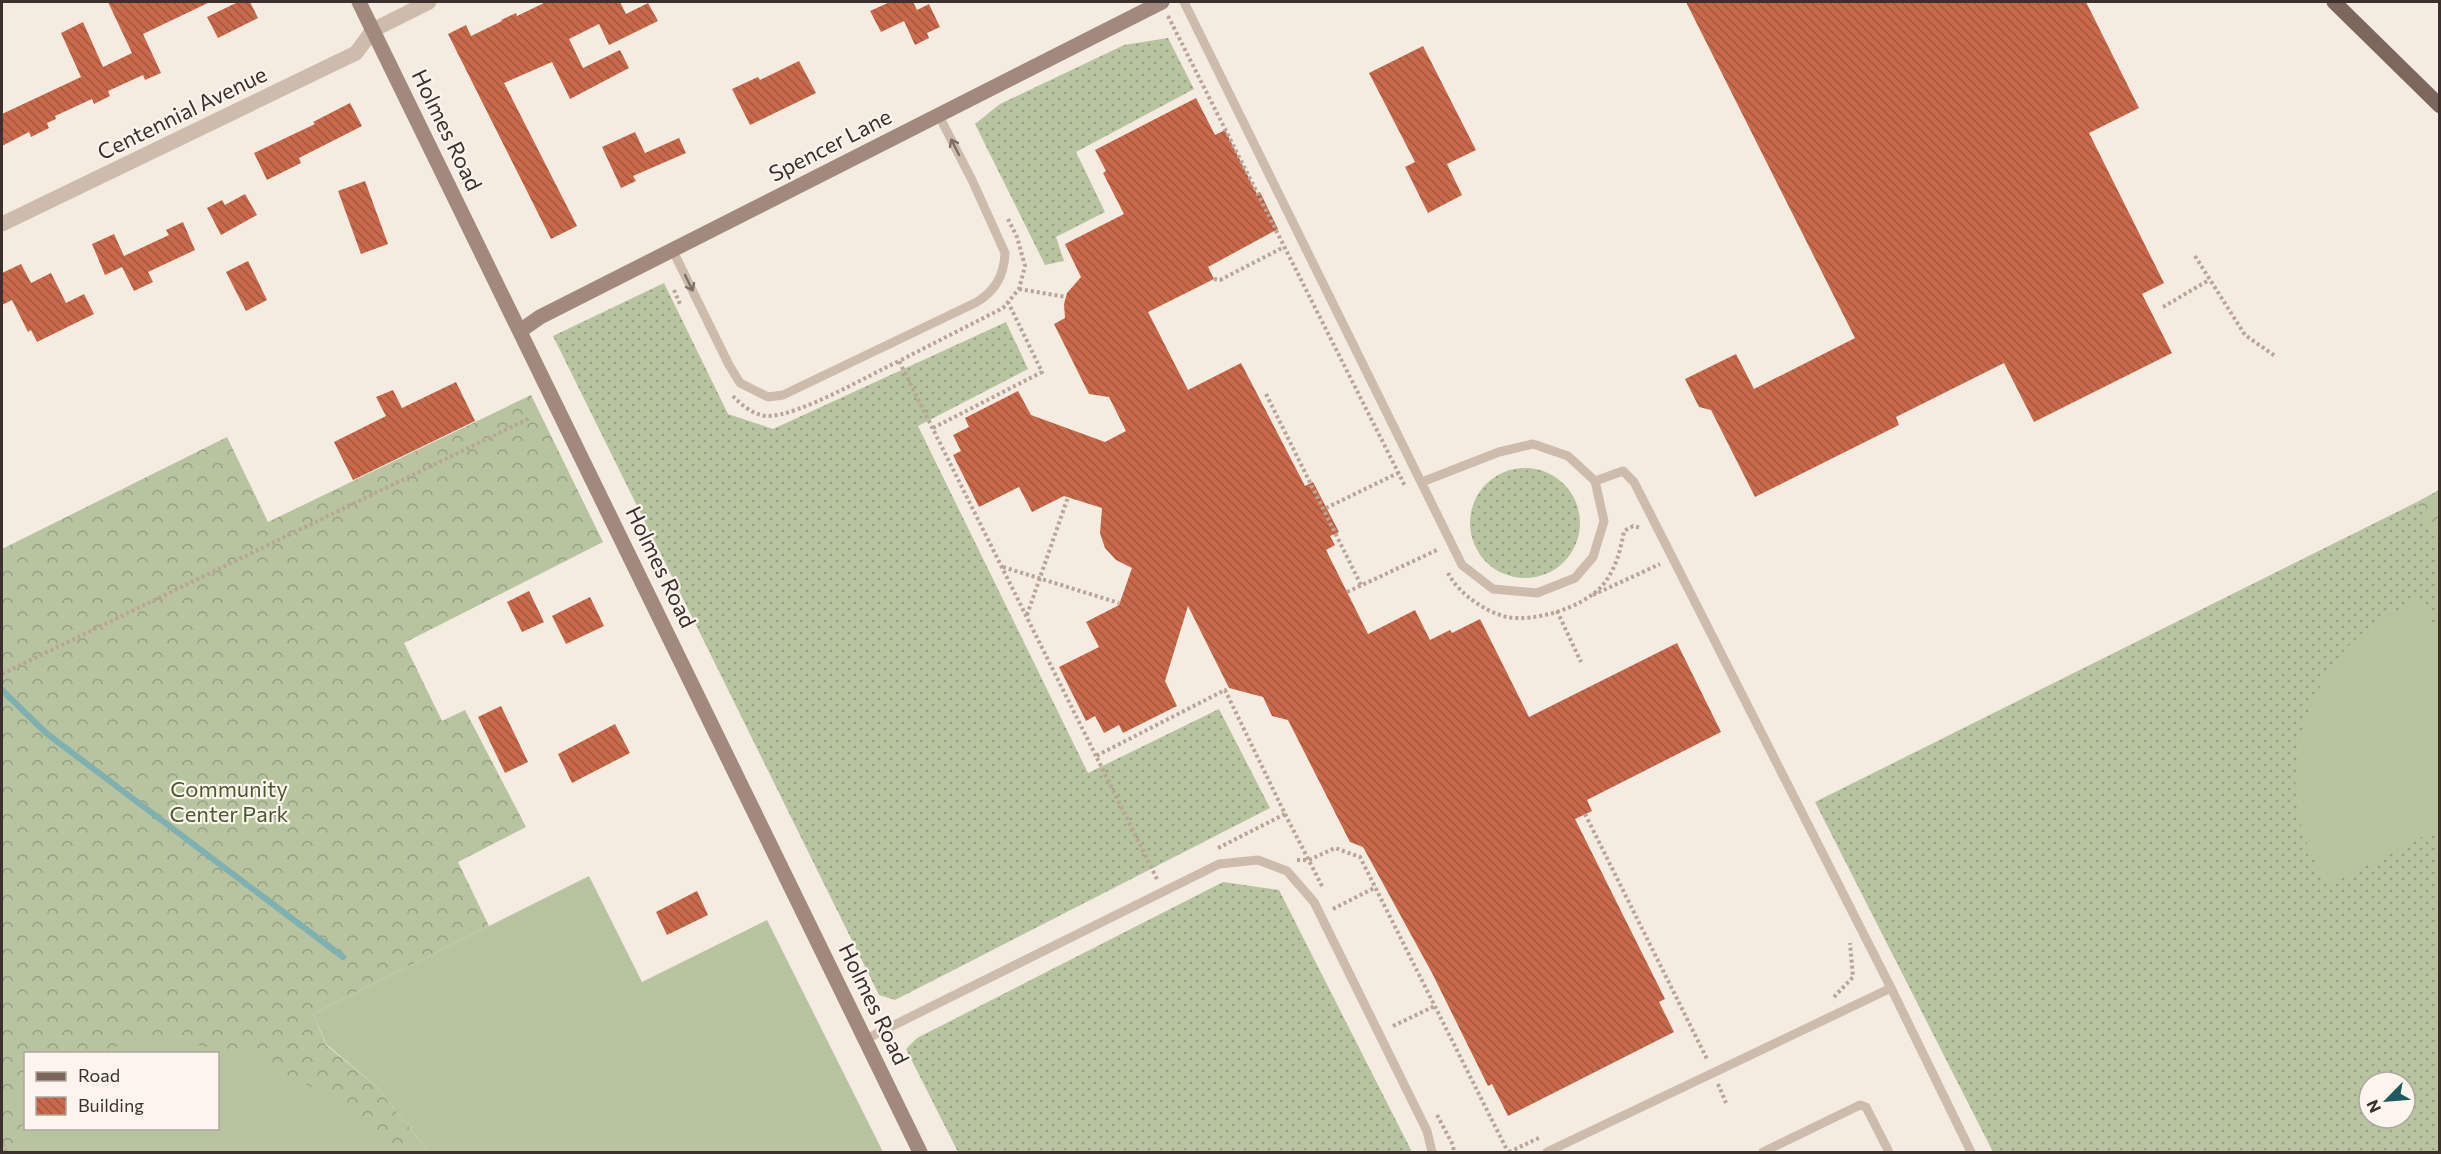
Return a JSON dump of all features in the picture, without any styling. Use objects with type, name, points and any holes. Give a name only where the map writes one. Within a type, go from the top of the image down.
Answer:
[{"type":"main road","name":"Holmes Road","points":[[359,2],[920,1152]]},
{"type":"main road","name":"Spencer Lane","points":[[520,331],[540,317],[1162,2]]},
{"type":"main road","points":[[2334,2],[2439,106]]},
{"type":"street","points":[[373,30],[429,2]]},
{"type":"street","name":"Centennial Avenue","points":[[2,224],[356,53],[373,30]]},
{"type":"lane","points":[[1184,2],[1462,565],[1493,589],[1537,594],[1575,578],[1593,556],[1604,521],[1594,481],[1568,456],[1533,444],[1499,452],[1422,482]]},
{"type":"lane","points":[[673,251],[740,383],[768,397],[783,395],[977,302],[989,294],[998,283],[1004,266],[1005,253],[972,180],[938,114]]},
{"type":"lane","points":[[1594,481],[1623,471],[1634,482],[1891,988],[1971,1152]]},
{"type":"lane","points":[[866,1039],[1219,864],[1258,860],[1287,871],[1314,902],[1427,1131],[1432,1152]]},
{"type":"lane","points":[[1547,1152],[1891,988]]},
{"type":"lane","points":[[1763,1152],[1860,1105],[1866,1107],[1889,1152]]},
{"type":"path","points":[[1162,2],[1407,492]]},
{"type":"path","points":[[726,389],[741,405],[766,416],[793,412],[1003,308],[1019,289],[1025,266],[1017,237],[1007,217]]},
{"type":"path","points":[[1214,279],[1220,280],[1284,247]]},
{"type":"path","points":[[2195,256],[2245,335],[2275,356]]},
{"type":"path","points":[[2163,307],[2209,280]]},
{"type":"path","points":[[1019,289],[1066,297]]},
{"type":"path","points":[[674,290],[684,310]]},
{"type":"path","points":[[933,428],[1042,372],[1008,302]]},
{"type":"path","points":[[899,361],[1157,879]]},
{"type":"path","points":[[1266,394],[1361,585]]},
{"type":"path","points":[[2,674],[530,418]]},
{"type":"path","points":[[1326,508],[1398,473]]},
{"type":"path","points":[[1026,615],[1068,497]]},
{"type":"path","points":[[1446,570],[1452,580],[1476,604],[1507,617],[1539,616],[1571,607],[1601,587],[1619,560],[1624,531],[1633,526],[1643,528],[1647,537]]},
{"type":"path","points":[[1432,540],[1442,560]]},
{"type":"path","points":[[1347,592],[1437,550]]},
{"type":"path","points":[[1656,555],[1665,573]]},
{"type":"path","points":[[1581,601],[1660,564]]},
{"type":"path","points":[[1002,566],[1119,603]]},
{"type":"path","points":[[1557,611],[1581,662]]},
{"type":"path","points":[[1096,756],[1225,690],[1285,814],[1208,853]]},
{"type":"path","points":[[1585,814],[1726,1103]]},
{"type":"path","points":[[1218,848],[1229,848]]},
{"type":"path","points":[[1295,860],[1309,860],[1335,848],[1360,857],[1509,1152],[1551,1133]]},
{"type":"path","points":[[1146,884],[1167,873]]},
{"type":"path","points":[[1333,909],[1376,887]]},
{"type":"path","points":[[1828,1000],[1838,995],[1853,977],[1852,946],[1847,936]]},
{"type":"path","points":[[1393,1026],[1435,1006]]},
{"type":"path","points":[[1696,1063],[1717,1053]]},
{"type":"path","points":[[2,1144],[6,1152]]},
{"type":"green space","points":[[1168,38],[1194,89],[1076,152],[1105,212],[1056,237],[1064,261],[1045,265],[975,124],[1000,104],[1124,45]]},
{"type":"green space","points":[[664,283],[728,414],[773,429],[1006,322],[1028,369],[918,426],[1088,773],[1219,709],[1270,808],[895,1000],[879,995],[553,336]]},
{"type":"green space","name":"Community Center Park","points":[[531,395],[603,542],[404,643],[442,721],[465,710],[526,827],[458,862],[489,926],[313,1014],[326,1045],[377,1087],[429,1152],[2,1152],[2,549],[227,437],[268,522]]},
{"type":"green space","points":[[1525,468],[1546,472],[1564,484],[1576,502],[1580,523],[1576,544],[1564,562],[1546,574],[1525,578],[1504,574],[1486,562],[1474,544],[1470,523],[1474,502],[1486,484],[1504,472]]},
{"type":"green space","points":[[2439,490],[2439,546],[2417,502]]},
{"type":"green space","points":[[2417,502],[2440,546],[2439,1152],[1993,1152],[1815,802]]},
{"type":"green space","points":[[2420,598],[2439,634],[2439,828],[2327,886],[2305,838],[2296,801],[2297,757],[2308,714],[2327,674],[2347,648],[2376,623]]},
{"type":"green space","points":[[589,876],[642,982],[767,920],[883,1152],[429,1152],[377,1087],[326,1044],[313,1014]]},
{"type":"green space","points":[[1223,882],[1279,890],[1412,1152],[958,1152],[906,1049],[917,1038]]},
{"type":"green space","points":[[146,1039],[187,1043],[243,1054],[341,1101],[382,1152],[34,1152],[25,1130],[219,1130],[219,1052],[96,1052]]},
{"type":"green space","points":[[24,1081],[24,1129],[11,1098]]},
{"type":"building","points":[[108,2],[210,2],[143,34],[161,73],[145,80],[143,75],[108,91],[110,96],[94,104],[92,99],[55,116],[56,119],[47,123],[49,128],[31,137],[29,132],[2,146],[2,114],[81,77],[61,33],[83,22],[103,67],[132,53]]},
{"type":"building","points":[[238,2],[250,2],[258,18],[218,38],[207,17]]},
{"type":"building","points":[[546,2],[620,2],[626,14],[648,3],[658,21],[609,45],[599,24],[569,39],[583,68],[620,50],[629,68],[570,99],[552,62],[504,83],[577,226],[551,239],[448,34],[466,25],[471,36],[516,13],[517,16]]},
{"type":"building","points":[[890,2],[913,2],[917,10],[929,4],[940,27],[927,33],[929,38],[915,45],[904,21],[881,32],[870,11]]},
{"type":"building","points":[[1686,2],[2086,2],[2139,108],[2089,133],[2164,283],[2142,294],[2172,353],[2034,422],[2004,363],[1896,417],[1899,425],[1755,497],[1711,410],[1699,407],[1685,379],[1736,354],[1754,389],[1855,338]]},
{"type":"building","points":[[1423,46],[1476,150],[1447,164],[1462,195],[1428,213],[1405,167],[1415,162],[1369,73]]},
{"type":"building","points":[[799,61],[816,93],[750,125],[732,89],[758,77],[760,80]]},
{"type":"building","points":[[1196,98],[1215,135],[1225,130],[1257,194],[1260,192],[1278,229],[1208,267],[1214,279],[1148,312],[1188,390],[1241,363],[1305,486],[1313,482],[1339,532],[1330,536],[1335,545],[1326,550],[1368,634],[1415,610],[1430,640],[1450,630],[1452,633],[1480,619],[1529,717],[1677,643],[1721,732],[1587,800],[1592,811],[1575,819],[1665,999],[1659,1002],[1674,1032],[1508,1116],[1492,1084],[1488,1086],[1432,973],[1363,847],[1350,842],[1288,720],[1272,716],[1263,697],[1229,688],[1188,606],[1165,681],[1177,706],[1123,733],[1119,725],[1104,733],[1095,716],[1086,721],[1059,667],[1099,647],[1086,622],[1119,605],[1132,568],[1116,560],[1105,548],[1100,533],[1102,508],[1064,496],[1032,512],[1019,487],[979,507],[953,455],[961,451],[953,435],[969,427],[965,418],[1018,391],[1031,415],[1105,442],[1126,431],[1109,397],[1089,394],[1054,324],[1065,318],[1064,304],[1067,293],[1081,277],[1065,244],[1124,214],[1103,173],[1106,171],[1095,150]]},
{"type":"building","points":[[350,103],[362,126],[299,158],[301,163],[267,180],[254,153],[315,124],[313,122]]},
{"type":"building","points":[[635,132],[645,153],[679,138],[686,153],[633,176],[636,181],[621,188],[602,147]]},
{"type":"building","points":[[365,181],[388,244],[361,254],[338,191]]},
{"type":"building","points":[[245,194],[257,215],[221,235],[207,208],[222,200],[225,205]]},
{"type":"building","points":[[183,222],[195,250],[148,272],[153,282],[134,291],[122,267],[105,275],[92,244],[114,234],[124,256],[169,235],[166,230]]},
{"type":"building","points":[[248,261],[267,300],[246,311],[226,272]]},
{"type":"building","points":[[21,264],[31,283],[51,273],[66,303],[84,294],[94,314],[37,342],[31,330],[28,332],[12,300],[2,305],[2,273]]},
{"type":"building","points":[[456,382],[475,421],[353,480],[334,442],[386,416],[376,397],[393,390],[402,408]]},
{"type":"building","points":[[529,591],[544,622],[522,632],[507,602]]},
{"type":"building","points":[[590,597],[604,626],[566,644],[552,616]]},
{"type":"building","points":[[501,706],[528,762],[505,773],[478,717]]},
{"type":"building","points":[[615,724],[630,753],[572,783],[558,754]]},
{"type":"building","points":[[697,891],[708,915],[667,935],[656,912]]},
{"type":"waterway","points":[[2,690],[46,733],[343,957]]}]
